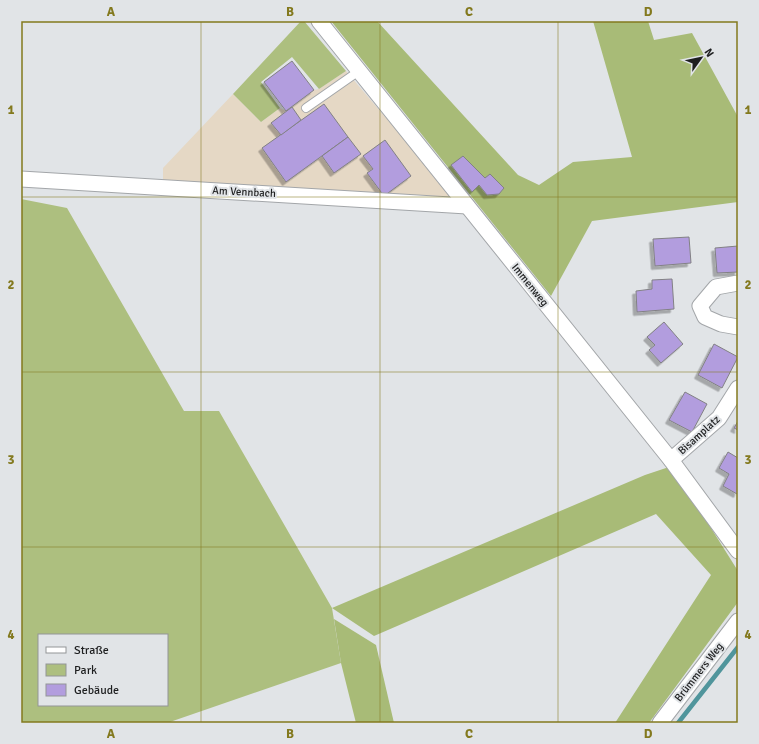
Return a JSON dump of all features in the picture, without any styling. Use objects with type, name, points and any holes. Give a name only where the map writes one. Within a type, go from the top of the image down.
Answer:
[{"type":"street","name":"Immenweg","points":[[319,21],[671,460],[738,551]]},
{"type":"street","name":"Am Vennbach","points":[[21,179],[467,206]]},
{"type":"street","points":[[738,283],[716,286],[700,306],[705,317],[721,324],[738,327]]},
{"type":"street","name":"Bisamplatz","points":[[671,460],[719,418],[738,388]]},
{"type":"street","name":"Brümmers Weg","points":[[660,723],[738,621]]},
{"type":"lane","points":[[306,108],[359,71]]},
{"type":"shaded area","points":[[346,71],[456,200],[163,180],[163,168],[233,94],[261,122],[280,108],[286,111],[314,90],[319,89]]},
{"type":"green space","points":[[301,21],[304,21],[346,71],[319,89],[292,57],[261,82],[280,108],[261,122],[233,94]]},
{"type":"green space","points":[[331,21],[377,21],[518,175],[539,185],[573,162],[632,157],[593,21],[648,21],[654,40],[692,33],[738,117],[738,202],[592,221],[551,296]]},
{"type":"green space","points":[[21,199],[67,208],[184,411],[219,411],[332,608],[341,663],[167,723],[21,723]]},
{"type":"green space","points":[[672,466],[738,571],[738,602],[649,723],[615,723],[711,575],[656,514],[374,636],[332,608],[645,475]]},
{"type":"green space","points":[[334,619],[376,645],[394,723],[356,723],[341,663]]},
{"type":"building","points":[[292,61],[314,90],[286,111],[264,82]]},
{"type":"building","points":[[324,104],[348,137],[286,182],[262,148]]},
{"type":"building","points":[[292,107],[301,120],[281,135],[271,123]]},
{"type":"building","points":[[348,137],[361,154],[334,173],[322,156]]},
{"type":"building","points":[[385,140],[411,176],[384,196],[367,173],[373,169],[363,156]]},
{"type":"building","points":[[463,156],[485,178],[490,174],[504,188],[499,194],[487,195],[479,185],[472,192],[451,165]]},
{"type":"building","points":[[689,237],[691,263],[655,266],[653,239]]},
{"type":"building","points":[[738,246],[738,272],[717,273],[715,248]]},
{"type":"building","points":[[672,279],[674,309],[637,312],[636,291],[652,289],[652,280]]},
{"type":"building","points":[[664,322],[683,344],[661,363],[649,350],[655,345],[647,337]]},
{"type":"building","points":[[714,344],[738,357],[722,388],[698,375]]},
{"type":"building","points":[[685,392],[707,404],[692,432],[669,420]]},
{"type":"building","points":[[738,421],[738,430],[734,428]]},
{"type":"building","points":[[728,452],[738,458],[737,494],[723,486],[729,474],[719,468]]},
{"type":"waterway","points":[[678,723],[738,647]]}]
